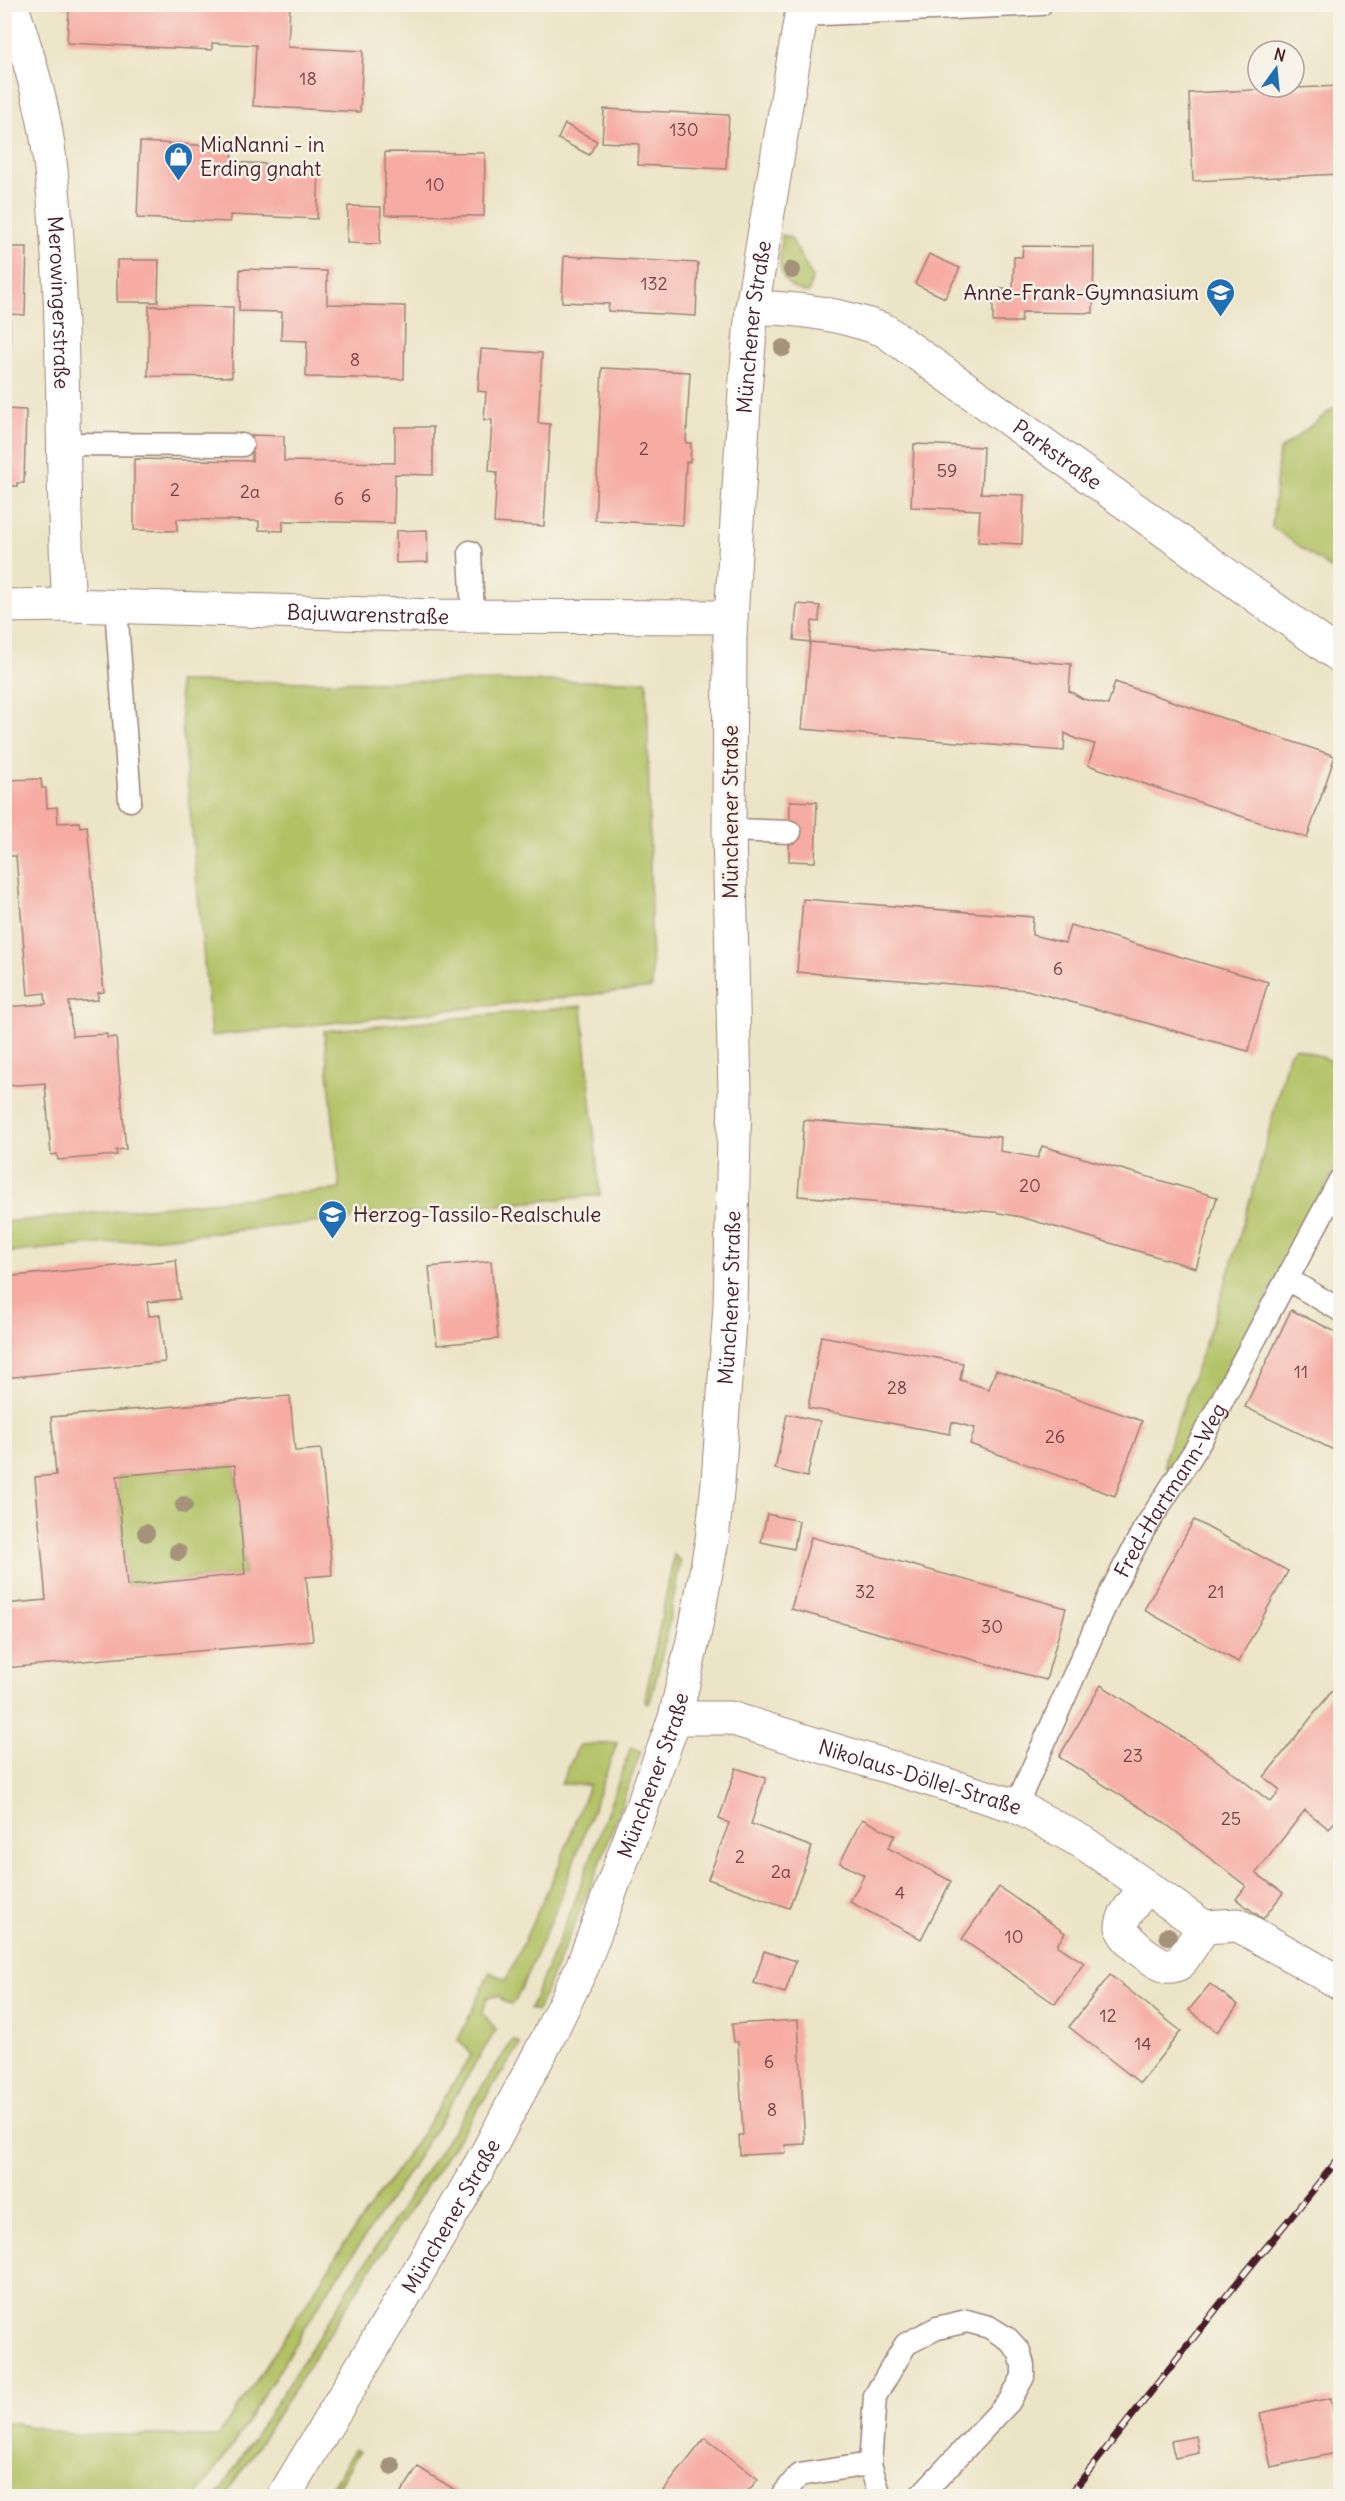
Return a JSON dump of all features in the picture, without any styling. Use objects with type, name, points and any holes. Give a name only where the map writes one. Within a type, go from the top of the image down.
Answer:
[{"type":"street","name":"Merowingerstraße","points":[[11,4],[25,44],[48,144],[56,240],[69,605]]},
{"type":"street","name":"Münchener Straße","points":[[284,2496],[416,2276],[547,2040],[583,1965],[675,1718],[694,1636],[712,1539],[730,1306],[735,1094],[729,830],[731,617],[752,308],[802,10]]},
{"type":"street","name":"Parkstraße","points":[[752,308],[785,307],[815,311],[850,318],[884,330],[1341,656]]},
{"type":"street","name":"Bajuwarenstraße","points":[[4,606],[69,605],[337,614],[731,617]]},
{"type":"street","name":"Nikolaus-Döllel-Straße","points":[[675,1718],[730,1718],[1016,1806],[1084,1843],[1204,1927]]},
{"type":"street","points":[[1146,1887],[1123,1921],[1122,1930],[1125,1938],[1159,1963],[1168,1966],[1180,1963],[1204,1927],[1238,1925],[1341,1983]]},
{"type":"lane","points":[[802,10],[1041,4]]},
{"type":"lane","points":[[65,444],[242,445]]},
{"type":"lane","points":[[470,552],[473,616]]},
{"type":"lane","points":[[116,607],[130,800]]},
{"type":"lane","points":[[729,830],[790,832]]},
{"type":"lane","name":"Fred-Hartmann-Weg","points":[[1016,1806],[1112,1590],[1143,1531],[1197,1447],[1341,1180]]},
{"type":"lane","points":[[1287,1279],[1341,1310]]},
{"type":"lane","points":[[880,2496],[870,2464],[875,2396],[906,2344],[937,2328],[967,2321],[989,2327],[1008,2339],[1018,2351],[1023,2365],[1020,2383],[1009,2402],[920,2496]]},
{"type":"lane","points":[[782,2496],[799,2475],[870,2464]]},
{"type":"green space","points":[[782,235],[791,238],[812,277],[809,293],[798,290],[785,279],[780,263]]},
{"type":"green space","points":[[1340,403],[1340,575],[1272,527],[1279,451]]},
{"type":"green space","points":[[647,681],[652,988],[211,1036],[178,682]]},
{"type":"green space","points":[[582,1006],[600,1195],[5,1253],[5,1222],[340,1189],[324,1031]]},
{"type":"green space","points":[[1295,1047],[1340,1064],[1340,1159],[1175,1471],[1170,1471],[1165,1467],[1165,1457],[1220,1301],[1262,1159],[1288,1055]]},
{"type":"green space","points":[[235,1465],[245,1574],[127,1586],[117,1476]]},
{"type":"green space","points":[[674,1555],[680,1561],[674,1597],[655,1685],[650,1702],[646,1704],[645,1699]]},
{"type":"green space","points":[[617,1743],[558,1905],[516,2000],[511,2004],[504,2002],[499,1996],[487,1997],[483,2013],[496,2030],[404,2179],[327,2292],[238,2437],[197,2496],[5,2496],[5,2422],[73,2434],[218,2436],[263,2371],[343,2246],[423,2132],[472,2054],[458,2040],[490,1972],[506,1980],[560,1863],[589,1785],[561,1784],[579,1745]]},
{"type":"green space","points":[[631,1747],[641,1751],[598,1869],[537,2011],[530,2009],[575,1901]]},
{"type":"green space","points":[[513,2040],[521,2044],[357,2290],[226,2496],[217,2496],[362,2268]]},
{"type":"green space","points":[[355,2449],[359,2452],[332,2496],[326,2496]]},
{"type":"building","points":[[63,4],[290,5],[288,47],[363,51],[360,112],[253,106],[256,45],[212,43],[212,50],[67,43],[69,9],[63,9]]},
{"type":"building","points":[[1340,86],[1340,174],[1193,181],[1189,93],[1246,90],[1246,99],[1306,99],[1306,88]]},
{"type":"building","points":[[604,109],[729,115],[726,169],[638,165],[639,144],[602,142]]},
{"type":"building","points":[[565,124],[597,141],[589,155],[558,139]]},
{"type":"building","points":[[140,142],[233,147],[232,162],[319,167],[317,219],[230,215],[230,222],[137,218]]},
{"type":"building","points":[[385,152],[485,153],[484,216],[385,215]]},
{"type":"building","points":[[4,175],[7,175],[7,217],[4,217]]},
{"type":"building","points":[[348,206],[381,207],[380,244],[347,243]]},
{"type":"building","points":[[1023,246],[1094,247],[1093,313],[1022,312],[1021,322],[993,322],[993,289],[1013,289],[1014,257],[1022,257]]},
{"type":"building","points":[[4,247],[27,247],[25,315],[10,314],[10,348],[4,348]]},
{"type":"building","points":[[929,254],[960,268],[945,298],[915,284]]},
{"type":"building","points":[[564,256],[698,263],[696,316],[608,311],[609,304],[562,302]]},
{"type":"building","points":[[117,260],[159,260],[158,302],[117,302]]},
{"type":"building","points":[[240,269],[327,271],[327,304],[405,306],[404,379],[306,377],[307,341],[281,340],[282,312],[239,311]]},
{"type":"building","points":[[149,306],[233,307],[232,377],[148,376]]},
{"type":"building","points":[[481,349],[542,353],[538,423],[550,424],[544,526],[494,523],[497,472],[489,471],[492,420],[484,420],[486,392],[478,391]]},
{"type":"building","points":[[602,368],[690,372],[686,443],[691,443],[690,462],[686,462],[683,525],[595,520]]},
{"type":"building","points":[[4,409],[26,410],[24,483],[17,483],[17,486],[4,486]]},
{"type":"building","points":[[395,427],[433,427],[433,475],[395,474],[394,523],[283,521],[283,531],[259,530],[259,521],[177,519],[177,531],[134,530],[134,459],[252,461],[252,435],[284,436],[284,461],[395,463]]},
{"type":"building","points":[[914,444],[983,447],[981,493],[1024,495],[1022,544],[978,542],[980,510],[911,507]]},
{"type":"building","points":[[427,530],[428,562],[396,563],[396,531]]},
{"type":"building","points":[[797,604],[820,606],[819,622],[812,621],[810,642],[794,640]]},
{"type":"building","points":[[810,642],[1071,664],[1069,691],[1083,699],[1108,705],[1115,682],[1335,756],[1307,838],[1088,765],[1095,744],[1076,739],[1065,733],[1064,751],[802,729]]},
{"type":"building","points":[[41,779],[42,788],[46,788],[47,808],[57,807],[58,823],[79,822],[80,827],[87,826],[104,992],[98,993],[98,1000],[69,1002],[72,1036],[107,1034],[107,1038],[116,1037],[126,1149],[116,1150],[117,1155],[58,1160],[57,1154],[51,1155],[45,1083],[4,1086],[4,1007],[46,1004],[45,993],[28,995],[16,856],[4,856],[4,780]]},
{"type":"building","points":[[790,801],[817,802],[815,862],[789,861]]},
{"type":"building","points":[[803,899],[1033,917],[1032,935],[1065,943],[1070,925],[1268,982],[1248,1051],[1027,990],[797,972]]},
{"type":"building","points":[[804,1120],[1001,1137],[1000,1151],[1038,1158],[1042,1146],[1217,1197],[1196,1268],[1021,1217],[994,1212],[798,1196]]},
{"type":"building","points":[[176,1260],[180,1299],[147,1302],[149,1316],[160,1315],[165,1362],[4,1378],[4,1277]]},
{"type":"building","points":[[491,1261],[498,1339],[437,1345],[429,1267]]},
{"type":"building","points":[[1291,1310],[1340,1334],[1340,1453],[1245,1407]]},
{"type":"building","points":[[821,1336],[963,1363],[960,1380],[989,1389],[996,1370],[1142,1421],[1115,1496],[970,1444],[975,1428],[952,1422],[950,1434],[808,1408]]},
{"type":"building","points":[[290,1396],[295,1451],[321,1449],[327,1512],[332,1575],[306,1577],[313,1641],[4,1668],[4,1604],[46,1600],[35,1477],[56,1475],[51,1417]],"holes":[[[235,1465],[245,1574],[127,1586],[117,1476]]]},
{"type":"building","points":[[787,1414],[820,1421],[807,1477],[775,1469]]},
{"type":"building","points":[[767,1514],[799,1521],[794,1549],[761,1542]]},
{"type":"building","points":[[1194,1520],[1288,1571],[1238,1662],[1144,1610]]},
{"type":"building","points":[[811,1537],[1066,1608],[1046,1680],[791,1609]]},
{"type":"building","points":[[1340,1681],[1340,1815],[1329,1829],[1305,1810],[1256,1873],[1283,1893],[1263,1919],[1236,1899],[1246,1886],[1162,1821],[1059,1757],[1101,1685],[1207,1753],[1271,1802],[1280,1790],[1264,1777]]},
{"type":"building","points":[[736,1768],[766,1778],[751,1824],[812,1847],[789,1908],[708,1879],[729,1823],[719,1819]]},
{"type":"building","points":[[862,1819],[895,1835],[888,1848],[951,1881],[921,1939],[850,1902],[864,1875],[840,1863]]},
{"type":"building","points":[[999,1887],[1065,1933],[1057,1945],[1084,1963],[1055,2004],[962,1939]]},
{"type":"building","points":[[764,1951],[796,1961],[785,1993],[754,1983]]},
{"type":"building","points":[[1110,1975],[1181,2031],[1140,2083],[1069,2027]]},
{"type":"building","points":[[1210,1984],[1238,2005],[1217,2032],[1189,2010]]},
{"type":"building","points":[[798,2020],[805,2144],[785,2145],[786,2153],[740,2155],[739,2135],[743,2135],[738,2042],[734,2042],[732,2024]]},
{"type":"building","points":[[1331,2398],[1340,2452],[1271,2467],[1260,2413]]},
{"type":"building","points":[[1196,2436],[1199,2453],[1175,2458],[1171,2441]]},
{"type":"building","points":[[705,2438],[758,2479],[744,2496],[659,2496]]},
{"type":"building","points":[[418,2467],[465,2496],[399,2496]]},
{"type":"railway","points":[[1069,2496],[1228,2294],[1340,2157]]},
{"type":"place","name":"MiaNanni - in Erding gnaht","points":[[179,182]]},
{"type":"place","name":"Anne-Frank-Gymnasium","points":[[1220,318]]},
{"type":"place","name":"Herzog-Tassilo-Realschule","points":[[332,1240]]}]
